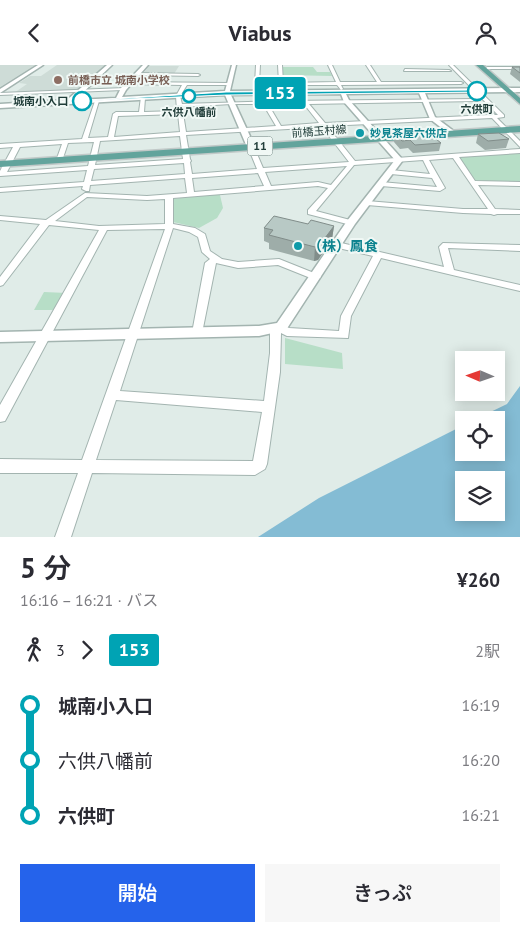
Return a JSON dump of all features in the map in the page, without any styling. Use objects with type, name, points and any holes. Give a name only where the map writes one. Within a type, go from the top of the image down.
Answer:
[{"type":"main road","points":[[479,65],[509,91],[520,96]]},
{"type":"main road","points":[[485,67],[520,102]]},
{"type":"main road","name":"前橋玉村線","points":[[2,171],[58,161],[93,163],[187,156],[251,147],[520,129]]},
{"type":"street","points":[[0,93],[41,65]]},
{"type":"street","points":[[69,102],[110,65]]},
{"type":"street","points":[[118,99],[123,89],[140,74],[146,65]]},
{"type":"street","points":[[234,65],[226,93],[244,129],[268,188]]},
{"type":"street","points":[[258,65],[256,84],[424,101],[477,100]]},
{"type":"street","points":[[280,65],[280,93],[282,102]]},
{"type":"street","points":[[330,65],[342,93],[365,122],[400,160]]},
{"type":"street","points":[[368,65],[380,84]]},
{"type":"street","points":[[401,65],[421,91],[432,118],[452,133]]},
{"type":"street","points":[[443,65],[520,145]]},
{"type":"street","points":[[0,146],[244,129],[432,118],[502,116],[451,65]]},
{"type":"street","points":[[485,67],[520,68]]},
{"type":"street","points":[[405,70],[449,71]]},
{"type":"street","points":[[140,74],[199,72],[195,84]]},
{"type":"street","points":[[129,83],[229,84]]},
{"type":"street","points":[[184,83],[178,96],[191,176],[192,195]]},
{"type":"street","points":[[111,138],[115,114],[141,114],[231,103],[282,102],[342,93],[380,84],[460,83]]},
{"type":"street","points":[[0,93],[123,89]]},
{"type":"street","points":[[0,106],[226,93],[520,90]]},
{"type":"street","points":[[141,114],[143,98]]},
{"type":"street","points":[[85,140],[97,101]]},
{"type":"street","points":[[264,102],[279,127]]},
{"type":"street","points":[[306,103],[353,163]]},
{"type":"street","points":[[85,195],[98,139]]},
{"type":"street","points":[[58,161],[66,141]]},
{"type":"street","points":[[2,171],[18,144]]},
{"type":"street","points":[[0,190],[520,151]]},
{"type":"street","points":[[454,155],[494,213]]},
{"type":"street","points":[[381,184],[440,189],[441,187],[425,158]]},
{"type":"street","points":[[277,329],[286,323],[352,223],[400,160]]},
{"type":"street","points":[[2,171],[93,163]]},
{"type":"street","points":[[352,223],[311,213],[353,163]]},
{"type":"street","points":[[391,172],[435,177]]},
{"type":"street","points":[[474,183],[520,184]]},
{"type":"street","points":[[0,283],[45,223],[85,195],[136,198],[318,184],[332,187]]},
{"type":"street","points":[[63,537],[170,225],[169,196]]},
{"type":"street","points":[[367,203],[494,213],[520,212]]},
{"type":"street","points":[[0,218],[104,228],[170,225],[187,229],[202,236],[205,249],[215,259],[238,265],[278,262],[316,277]]},
{"type":"street","points":[[0,417],[104,228]]},
{"type":"street","points":[[337,245],[520,288]]},
{"type":"street","points":[[450,271],[443,247],[446,245],[520,248]]},
{"type":"street","points":[[0,337],[197,333],[277,329],[344,335],[346,316],[378,255]]},
{"type":"street","points":[[197,333],[210,263],[215,259]]},
{"type":"street","points":[[0,466],[255,468],[260,463],[277,329]]},
{"type":"street","points":[[112,395],[268,407]]},
{"type":"shaded area","points":[[0,65],[35,65],[0,87]]},
{"type":"shaded area","name":"前橋市立 城南小学校","points":[[57,65],[108,65],[79,90],[14,93],[27,84],[19,83],[30,76],[41,76]]},
{"type":"shaded area","points":[[149,66],[179,66],[174,74],[143,74]]},
{"type":"green space","points":[[282,67],[313,67],[317,72],[330,72],[332,76],[283,75]]},
{"type":"green space","points":[[520,152],[520,183],[474,181],[459,157]]},
{"type":"green space","points":[[220,195],[223,208],[217,218],[199,228],[173,222],[172,199]]},
{"type":"green space","points":[[44,292],[67,293],[57,310],[34,310]]},
{"type":"green space","points":[[285,338],[342,353],[343,369],[285,364]]},
{"type":"water","points":[[520,386],[520,537],[258,537],[319,498],[455,430],[455,461],[505,461],[505,411],[493,411],[507,404]]},
{"type":"building","points":[[512,67],[520,67],[520,73]]},
{"type":"building","points":[[418,133],[421,136],[431,135],[441,143],[415,145],[410,140],[402,141],[395,134]]},
{"type":"building","points":[[499,133],[509,139],[488,141],[478,134]]},
{"type":"building","points":[[274,216],[308,224],[311,220],[334,226],[319,246],[315,247],[269,235],[273,230],[264,228]]},
{"type":"bus line","name":"153","points":[[82,101],[226,93],[477,91]]},
{"type":"place","name":"前橋市立 城南小学校","points":[[58,80]]},
{"type":"place","name":"六供町","points":[[477,91]]},
{"type":"place","name":"六供八幡前","points":[[189,96]]},
{"type":"place","name":"城南小入口","points":[[82,101]]},
{"type":"place","name":"妙見茶屋六供店","points":[[360,133]]},
{"type":"place","name":"（株）鳳食","points":[[298,246]]}]
